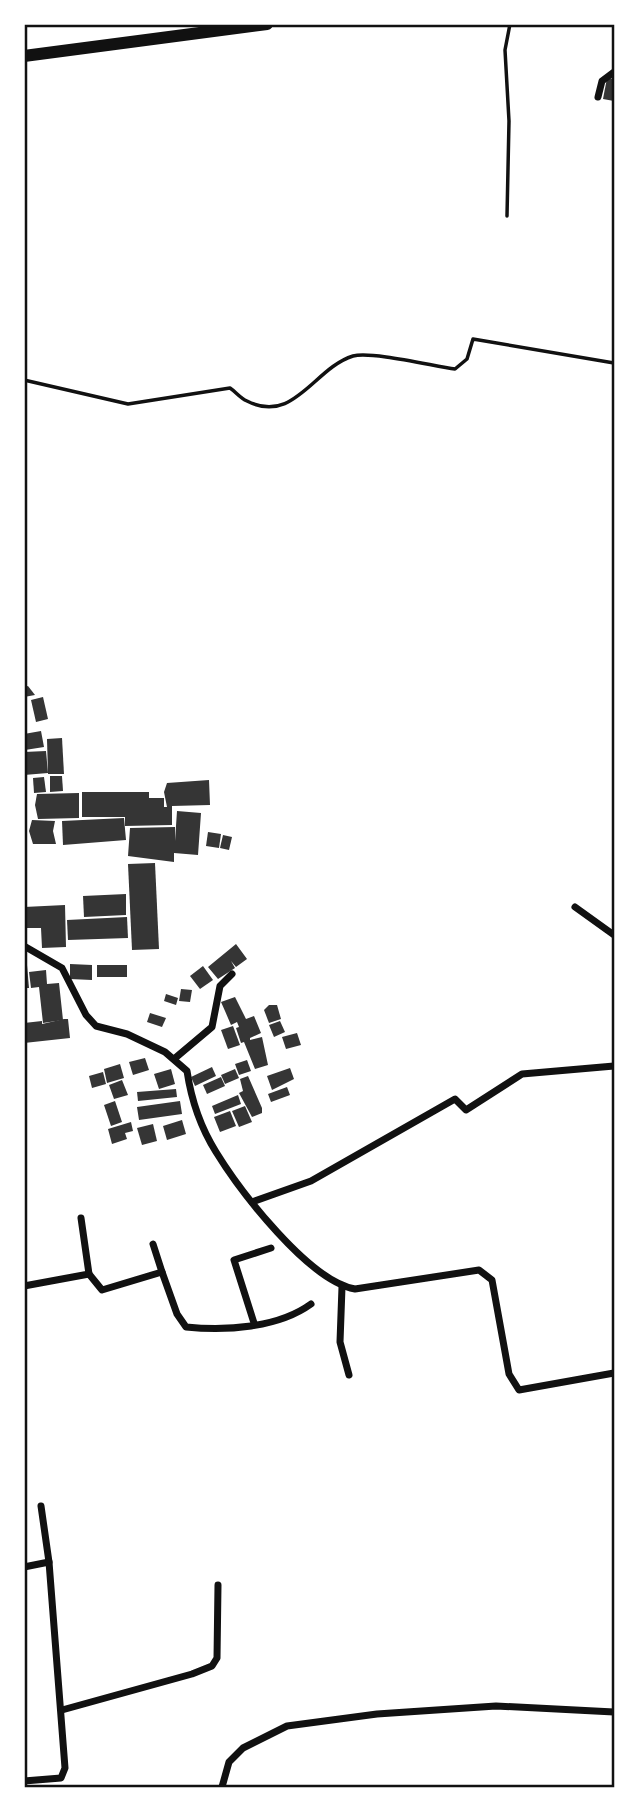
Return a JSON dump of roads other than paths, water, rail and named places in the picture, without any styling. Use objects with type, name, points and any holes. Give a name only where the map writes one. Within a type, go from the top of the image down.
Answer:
[{"type":"main road","points":[[24,56],[267,24]]},
{"type":"street","points":[[598,97],[602,81],[614,72]]},
{"type":"street","points":[[575,907],[614,934]]},
{"type":"street","points":[[24,946],[62,968],[86,1015],[96,1026],[127,1034],[165,1052],[187,1071],[191,1095],[215,1150],[252,1202],[311,1265],[341,1286],[369,1289],[404,1280],[479,1270],[492,1280],[509,1374],[519,1390],[614,1373]]},
{"type":"street","points":[[174,1059],[212,1027],[220,986],[232,974]]},
{"type":"street","points":[[252,1202],[311,1181],[455,1099],[466,1110],[522,1074],[614,1066]]},
{"type":"street","points":[[81,1218],[89,1274],[102,1290],[162,1272]]},
{"type":"street","points":[[153,1244],[177,1314],[186,1327],[284,1320],[311,1304]]},
{"type":"street","points":[[254,1323],[234,1261],[271,1248]]},
{"type":"street","points":[[25,1285],[89,1274]]},
{"type":"street","points":[[341,1286],[340,1342],[349,1375]]},
{"type":"street","points":[[24,1781],[58,1778],[63,1775],[62,1710],[49,1562],[41,1506]]},
{"type":"street","points":[[24,1567],[49,1562]]},
{"type":"street","points":[[62,1710],[212,1666],[216,1658],[218,1585]]},
{"type":"street","points":[[222,1787],[229,1762],[243,1748],[287,1726],[377,1714],[496,1706],[614,1712]]},
{"type":"lane","points":[[507,216],[509,121],[505,50],[510,24]]},
{"type":"lane","points":[[24,380],[128,404],[230,388],[245,401],[264,407],[295,400],[338,362],[361,354],[455,369],[467,359],[473,339],[614,363]]}]
